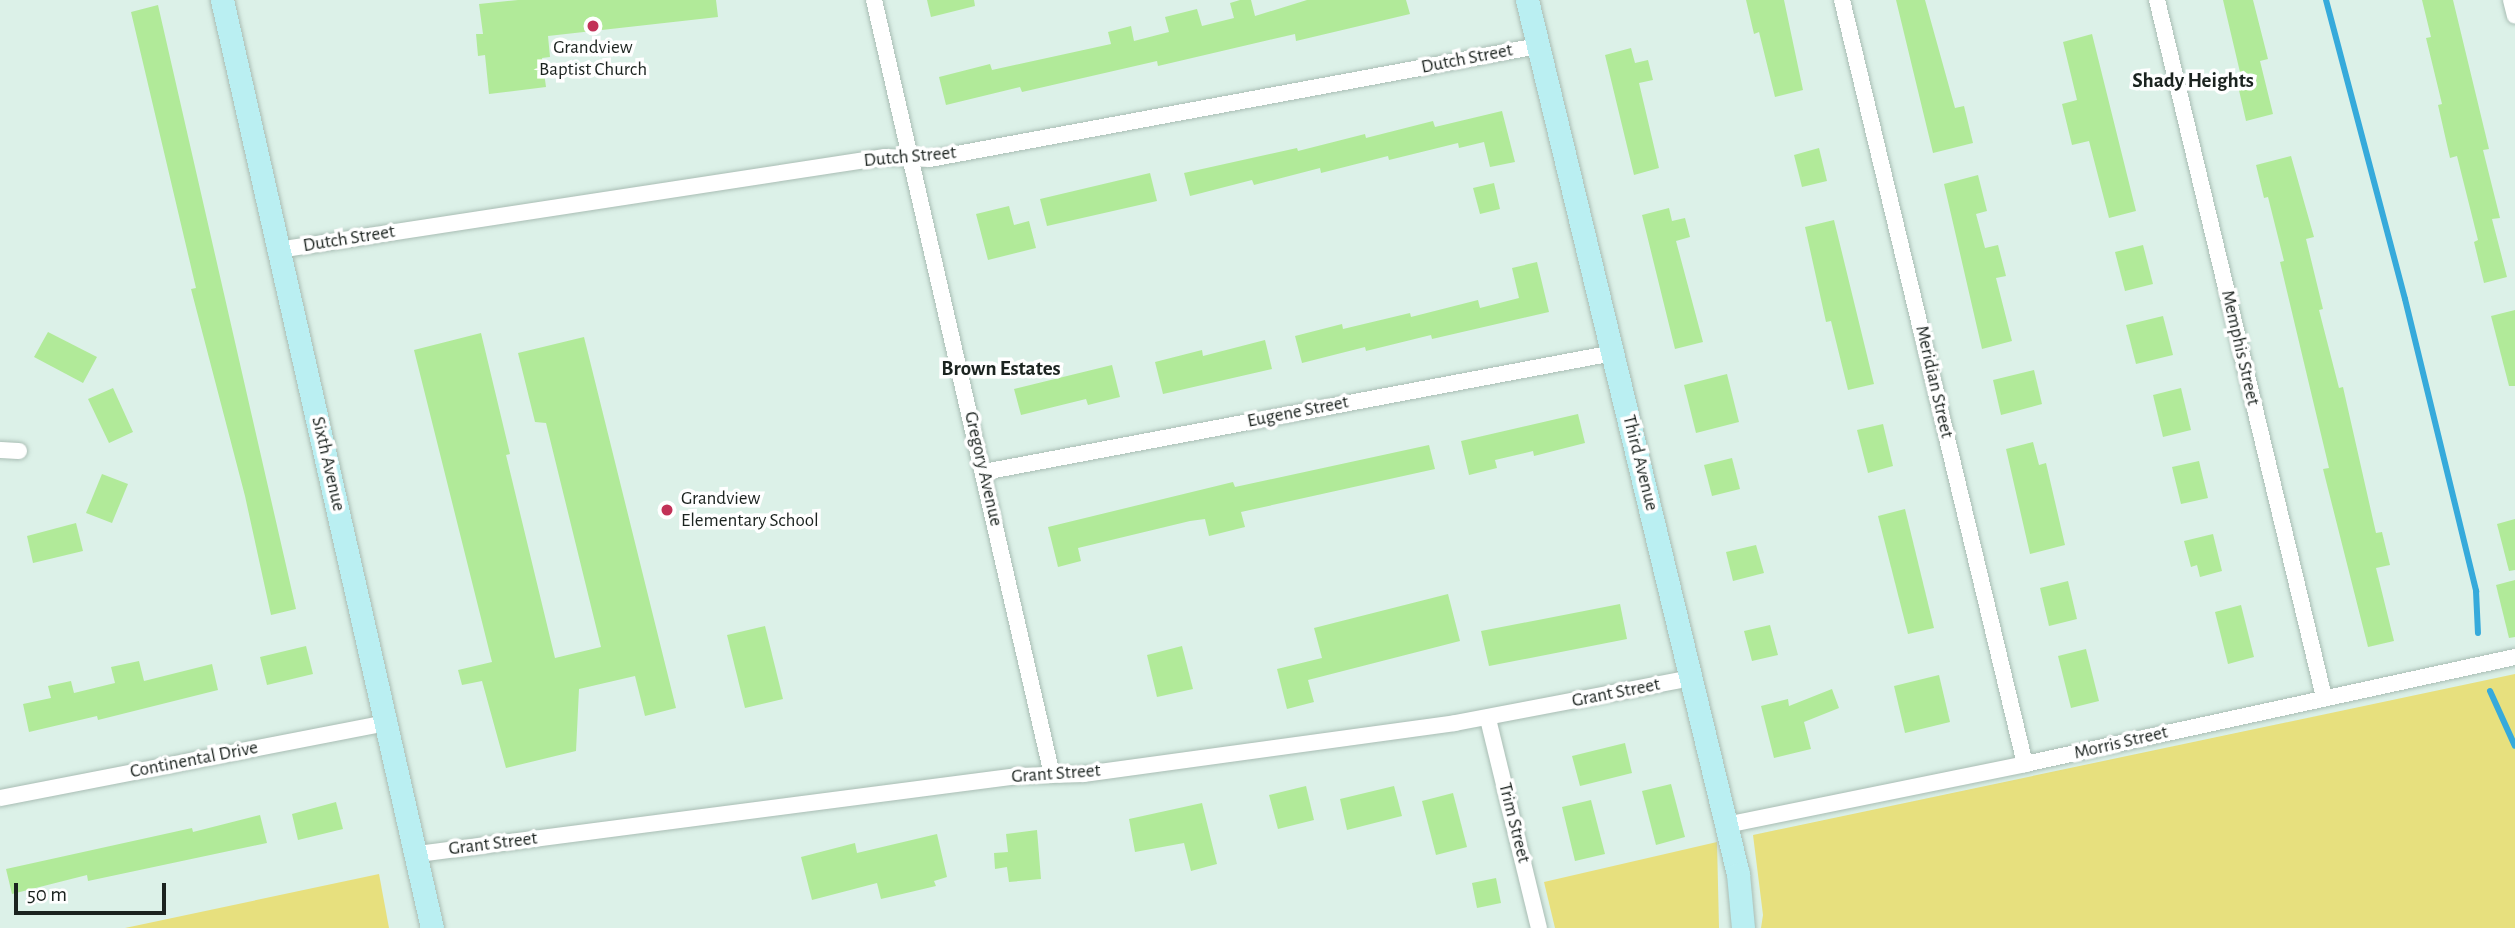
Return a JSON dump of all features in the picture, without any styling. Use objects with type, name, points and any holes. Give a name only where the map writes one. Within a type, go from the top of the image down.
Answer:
[{"type":"street","name":"Sixth Avenue","points":[[222,0],[418,854],[432,928]]},
{"type":"street","name":"Gregory Avenue","points":[[874,0],[1052,775]]},
{"type":"street","name":"Third Avenue","points":[[1527,0],[1738,874],[1743,928]]},
{"type":"street","name":"Meridian Street","points":[[1842,0],[2025,764]]},
{"type":"street","name":"Memphis Street","points":[[2157,0],[2324,697]]},
{"type":"street","points":[[2511,0],[2515,16]]},
{"type":"street","name":"Dutch Street","points":[[278,250],[885,157],[930,159],[1538,46]]},
{"type":"street","name":"Eugene Street","points":[[984,472],[1613,353]]},
{"type":"street","points":[[0,450],[19,451]]},
{"type":"street","name":"Morris Street","points":[[1726,825],[2025,764],[2515,657]]},
{"type":"street","name":"Grant Street","points":[[418,854],[1018,776],[1084,774],[1488,719],[1691,678]]},
{"type":"street","name":"Trim Street","points":[[1488,719],[1539,928]]},
{"type":"street","name":"Continental Drive","points":[[0,798],[387,723]]},
{"type":"shaded area","points":[[2515,674],[2515,928],[1761,928],[1763,915],[1753,835]]},
{"type":"shaded area","points":[[1717,842],[1719,928],[1555,928],[1544,882]]},
{"type":"shaded area","points":[[379,874],[389,928],[125,928]]},
{"type":"building","points":[[518,0],[716,0],[718,17],[548,36],[550,57],[542,58],[546,87],[489,94],[485,55],[478,56],[476,34],[483,34],[479,4]]},
{"type":"building","points":[[927,0],[974,0],[975,6],[931,17]]},
{"type":"building","points":[[1251,0],[1255,16],[1307,0],[1406,0],[1410,14],[1296,41],[1295,34],[1158,66],[1157,61],[1022,92],[1020,87],[946,105],[939,77],[990,64],[992,70],[1111,44],[1108,32],[1131,26],[1134,41],[1169,32],[1165,17],[1197,9],[1202,26],[1234,18],[1230,3]]},
{"type":"building","points":[[1746,0],[1784,0],[1803,90],[1775,97],[1759,32],[1754,34]]},
{"type":"building","points":[[1896,0],[1925,0],[1955,108],[1964,106],[1973,143],[1933,153]]},
{"type":"building","points":[[2223,0],[2253,0],[2268,59],[2260,61],[2273,114],[2246,121],[2238,86],[2243,85]]},
{"type":"building","points":[[2422,0],[2453,0],[2489,149],[2483,150],[2500,218],[2492,219],[2507,277],[2484,283],[2474,242],[2478,240],[2457,156],[2450,158],[2438,105],[2442,104],[2426,38],[2431,37]]},
{"type":"building","points":[[158,5],[296,609],[271,615],[245,496],[191,289],[196,288],[131,12]]},
{"type":"building","points":[[2092,34],[2136,211],[2109,218],[2089,141],[2072,145],[2062,104],[2077,100],[2063,42]]},
{"type":"building","points":[[1631,48],[1635,63],[1648,60],[1653,80],[1639,83],[1659,168],[1634,175],[1605,55]]},
{"type":"building","points":[[1502,111],[1515,162],[1490,167],[1484,142],[1459,148],[1458,143],[1389,160],[1388,156],[1321,173],[1320,168],[1254,185],[1252,180],[1190,196],[1184,173],[1297,148],[1298,151],[1365,134],[1366,138],[1433,121],[1435,127]]},
{"type":"building","points":[[1819,148],[1827,181],[1802,187],[1794,155]]},
{"type":"building","points":[[2291,156],[2314,237],[2306,239],[2323,309],[2319,310],[2339,388],[2343,387],[2376,533],[2382,532],[2390,565],[2376,568],[2394,641],[2368,647],[2323,469],[2329,468],[2280,262],[2284,261],[2268,197],[2264,198],[2256,165]]},
{"type":"building","points":[[1150,173],[1157,201],[1047,226],[1040,199]]},
{"type":"building","points":[[1978,175],[1987,211],[1976,214],[1985,248],[1998,245],[2006,276],[1996,278],[2012,341],[1982,349],[1944,184]]},
{"type":"building","points":[[1494,183],[1500,209],[1480,214],[1473,188]]},
{"type":"building","points":[[1009,206],[1014,225],[1029,221],[1036,248],[988,260],[976,214]]},
{"type":"building","points":[[1669,208],[1672,221],[1685,218],[1690,237],[1676,241],[1703,342],[1675,349],[1642,215]]},
{"type":"building","points":[[1834,220],[1874,384],[1848,390],[1831,321],[1826,322],[1805,227]]},
{"type":"building","points":[[2143,245],[2153,284],[2125,291],[2115,252]]},
{"type":"building","points":[[1537,262],[1549,312],[1432,339],[1431,335],[1366,351],[1365,347],[1302,363],[1295,336],[1342,324],[1343,329],[1410,313],[1411,317],[1478,300],[1480,308],[1519,298],[1512,268]]},
{"type":"building","points":[[2515,310],[2515,386],[2509,386],[2491,316]]},
{"type":"building","points":[[2163,316],[2173,355],[2136,364],[2126,325]]},
{"type":"building","points":[[48,332],[97,357],[83,383],[34,357]]},
{"type":"building","points":[[481,333],[510,454],[506,455],[555,658],[601,647],[546,423],[535,422],[518,353],[584,337],[676,708],[645,716],[635,676],[579,689],[576,751],[506,768],[482,681],[462,685],[458,670],[492,662],[414,350]]},
{"type":"building","points":[[1265,340],[1272,369],[1163,394],[1155,362],[1202,350],[1203,356]]},
{"type":"building","points":[[1112,365],[1120,397],[1088,405],[1086,399],[1021,415],[1014,389]]},
{"type":"building","points":[[2034,370],[2042,404],[2001,415],[1993,380]]},
{"type":"building","points":[[1727,374],[1739,422],[1696,433],[1684,385]]},
{"type":"building","points":[[113,388],[133,432],[109,443],[88,399]]},
{"type":"building","points":[[2181,388],[2191,430],[2163,437],[2153,395]]},
{"type":"building","points":[[1578,414],[1585,443],[1534,456],[1533,451],[1495,460],[1497,468],[1469,475],[1461,441]]},
{"type":"building","points":[[1883,424],[1893,466],[1868,473],[1857,430]]},
{"type":"building","points":[[2033,442],[2039,465],[2046,463],[2065,545],[2030,554],[2006,449]]},
{"type":"building","points":[[1429,445],[1435,469],[1241,512],[1245,527],[1209,536],[1205,519],[1078,548],[1081,561],[1058,567],[1048,527],[1233,482],[1235,487]]},
{"type":"building","points":[[1732,458],[1740,489],[1712,496],[1704,465]]},
{"type":"building","points":[[2199,461],[2208,498],[2181,504],[2172,467]]},
{"type":"building","points":[[102,474],[128,484],[112,523],[86,513]]},
{"type":"building","points":[[1905,509],[1934,628],[1908,634],[1878,516]]},
{"type":"building","points":[[2515,519],[2515,570],[2509,571],[2497,524]]},
{"type":"building","points":[[76,523],[83,551],[33,563],[27,536]]},
{"type":"building","points":[[2213,534],[2222,571],[2200,577],[2197,565],[2191,567],[2184,541]]},
{"type":"building","points":[[1756,545],[1764,573],[1733,581],[1726,552]]},
{"type":"building","points":[[2515,580],[2515,637],[2509,638],[2496,585]]},
{"type":"building","points":[[2068,581],[2077,619],[2049,626],[2040,588]]},
{"type":"building","points":[[1448,594],[1460,641],[1308,680],[1314,702],[1287,709],[1277,669],[1322,658],[1314,628]]},
{"type":"building","points":[[1620,604],[1627,639],[1489,666],[1481,631]]},
{"type":"building","points":[[2241,605],[2254,657],[2228,664],[2215,612]]},
{"type":"building","points":[[1770,625],[1778,655],[1752,661],[1744,631]]},
{"type":"building","points":[[765,626],[783,699],[745,708],[727,635]]},
{"type":"building","points":[[306,646],[313,674],[267,685],[260,657]]},
{"type":"building","points":[[1182,646],[1193,689],[1157,697],[1147,655]]},
{"type":"building","points":[[2086,649],[2099,701],[2071,708],[2058,656]]},
{"type":"building","points":[[139,661],[144,681],[212,664],[218,690],[98,720],[97,716],[29,732],[23,704],[51,698],[48,686],[71,681],[74,693],[115,683],[111,667]]},
{"type":"building","points":[[1939,675],[1950,722],[1905,733],[1894,686]]},
{"type":"building","points":[[1832,689],[1839,708],[1804,722],[1811,749],[1774,758],[1761,706],[1788,699],[1789,706]]},
{"type":"building","points":[[1625,743],[1632,773],[1580,786],[1572,756]]},
{"type":"building","points":[[1671,784],[1685,837],[1656,845],[1642,791]]},
{"type":"building","points":[[1306,786],[1314,820],[1278,829],[1269,795]]},
{"type":"building","points":[[1394,786],[1402,816],[1347,830],[1340,799]]},
{"type":"building","points":[[1453,793],[1467,847],[1436,855],[1422,801]]},
{"type":"building","points":[[1591,800],[1605,854],[1575,861],[1562,807]]},
{"type":"building","points":[[336,802],[343,829],[298,840],[292,814]]},
{"type":"building","points":[[1202,803],[1217,864],[1191,871],[1184,843],[1135,852],[1129,819]]},
{"type":"building","points":[[260,815],[267,843],[88,881],[87,875],[12,894],[6,869],[192,828],[193,832]]},
{"type":"building","points":[[1037,830],[1041,879],[1009,882],[1007,867],[995,869],[994,853],[1008,852],[1006,834]]},
{"type":"building","points":[[937,834],[947,877],[934,881],[936,886],[881,899],[877,883],[812,900],[801,857],[855,843],[857,853]]},
{"type":"building","points":[[1496,878],[1501,903],[1477,908],[1472,883]]},
{"type":"waterway","points":[[2326,0],[2405,299],[2476,591],[2478,633]]},
{"type":"waterway","points":[[2490,691],[2515,746]]},
{"type":"place","name":"Grandview Baptist Church","points":[[593,26]]},
{"type":"place","name":"Grandview Elementary School","points":[[667,510]]},
{"type":"district","name":"Shady Heights","points":[[2193,81]]},
{"type":"district","name":"Brown Estates","points":[[1001,369]]}]
